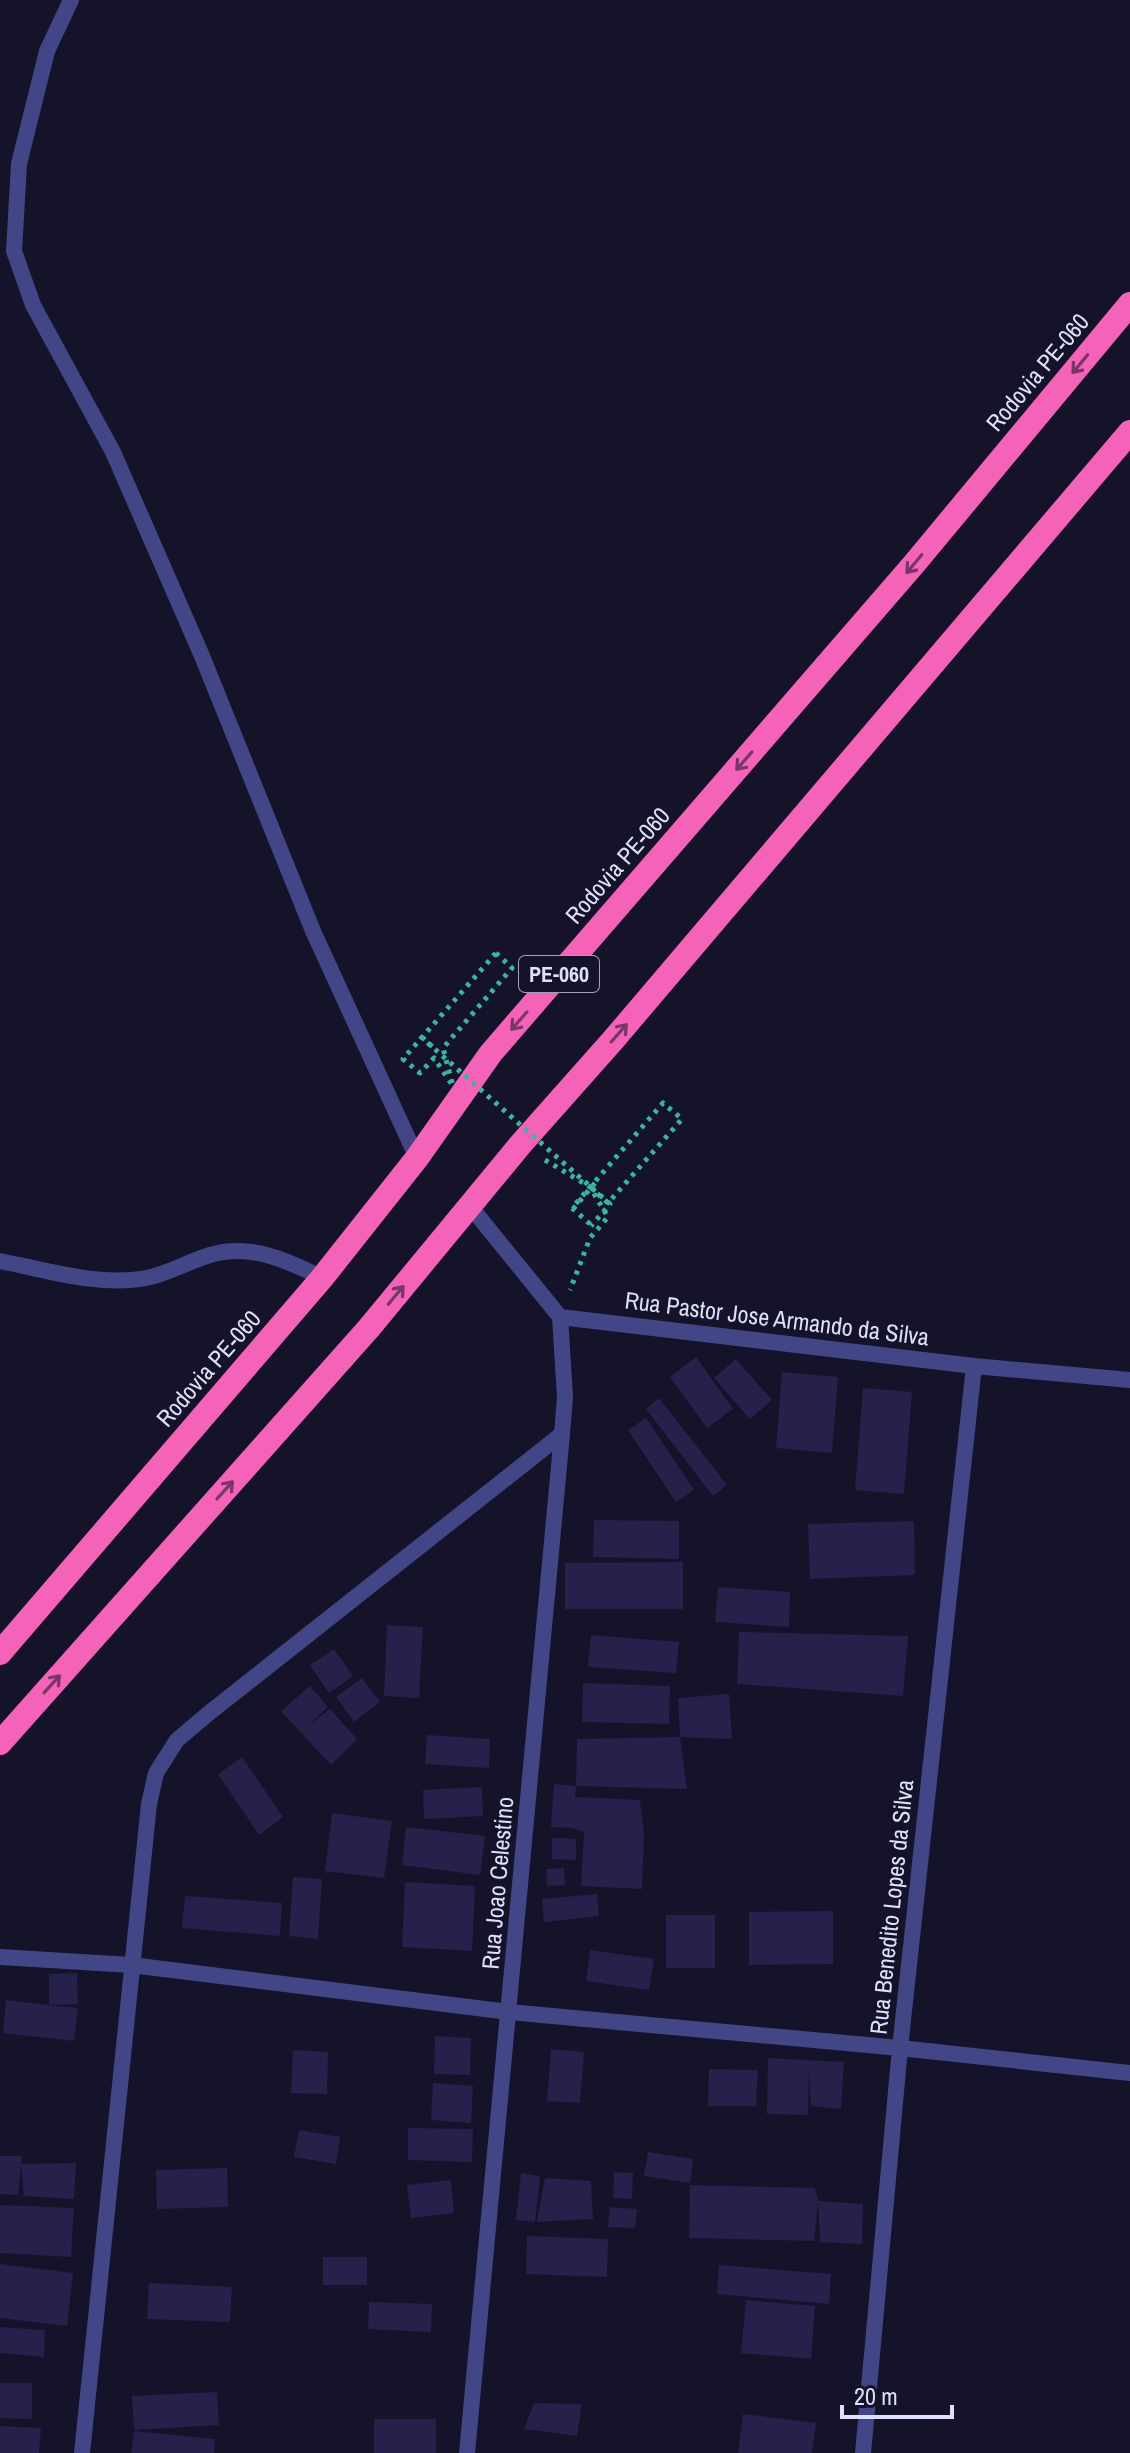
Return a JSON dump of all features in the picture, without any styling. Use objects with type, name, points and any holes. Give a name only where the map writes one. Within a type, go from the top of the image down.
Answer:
[{"type":"highway","name":"Rodovia PE-060","points":[[0,1653],[322,1278],[417,1158],[491,1053],[914,564],[1130,304]]},
{"type":"highway","points":[[0,1743],[369,1328],[520,1145],[635,1015],[1130,432]]},
{"type":"street","points":[[71,0],[47,51],[19,164],[14,251],[33,305],[113,452],[202,656],[313,931],[417,1158]]},
{"type":"street","points":[[470,1206],[560,1317]]},
{"type":"street","points":[[0,1261],[99,1280],[131,1279],[146,1278],[212,1254],[250,1251],[290,1262],[322,1278]]},
{"type":"street","name":"Rua Pastor Jose Armando da Silva","points":[[560,1317],[974,1366],[1130,1380]]},
{"type":"street","name":"Rua Joao Celestino","points":[[467,2453],[562,1434],[565,1397],[560,1317]]},
{"type":"street","name":"Rua Benedito Lopes da Silva","points":[[863,2453],[900,2048],[974,1366]]},
{"type":"street","points":[[82,2453],[131,1965],[149,1804],[156,1773],[177,1740],[562,1434]]},
{"type":"street","points":[[0,1957],[131,1965],[509,2012],[1130,2073]]},
{"type":"path","points":[[494,952],[511,967],[438,1052],[419,1072],[402,1057],[494,952]]},
{"type":"path","points":[[421,1037],[438,1052]]},
{"type":"path","points":[[421,1037],[609,1204]]},
{"type":"path","points":[[665,1104],[683,1120],[591,1226],[573,1209],[590,1187],[665,1104]]},
{"type":"path","points":[[520,1145],[590,1187],[609,1204]]},
{"type":"path","points":[[560,1317],[590,1238],[608,1217],[590,1187]]},
{"type":"building","points":[[696,1357],[733,1409],[707,1428],[670,1377]]},
{"type":"building","points":[[736,1359],[772,1400],[750,1419],[714,1378]]},
{"type":"building","points":[[782,1372],[838,1377],[832,1453],[776,1448]]},
{"type":"building","points":[[863,1388],[912,1392],[904,1494],[855,1490]]},
{"type":"building","points":[[659,1398],[727,1485],[713,1496],[646,1409]]},
{"type":"building","points":[[646,1418],[694,1490],[676,1502],[628,1430]]},
{"type":"building","points":[[594,1520],[679,1521],[679,1559],[593,1557]]},
{"type":"building","points":[[914,1521],[915,1575],[810,1579],[808,1524]]},
{"type":"building","points":[[683,1562],[683,1609],[565,1609],[565,1563]]},
{"type":"building","points":[[718,1587],[790,1592],[789,1627],[715,1622]]},
{"type":"building","points":[[387,1625],[423,1627],[419,1698],[384,1696]]},
{"type":"building","points":[[739,1632],[908,1636],[903,1696],[737,1684]]},
{"type":"building","points":[[591,1635],[679,1642],[676,1673],[588,1667]]},
{"type":"building","points":[[334,1649],[353,1676],[329,1693],[310,1665]]},
{"type":"building","points":[[362,1678],[380,1702],[354,1722],[336,1697]]},
{"type":"building","points":[[583,1683],[670,1686],[669,1724],[582,1722]]},
{"type":"building","points":[[310,1686],[328,1707],[307,1726],[330,1709],[357,1739],[331,1765],[281,1711]]},
{"type":"building","points":[[729,1694],[732,1739],[680,1737],[678,1698]]},
{"type":"building","points":[[427,1735],[490,1739],[489,1768],[425,1764]]},
{"type":"building","points":[[680,1737],[687,1789],[576,1786],[577,1739]]},
{"type":"building","points":[[242,1757],[283,1817],[259,1835],[218,1774]]},
{"type":"building","points":[[554,1784],[576,1786],[575,1797],[640,1800],[644,1834],[642,1889],[581,1886],[584,1832],[551,1827]]},
{"type":"building","points":[[482,1787],[483,1816],[424,1819],[423,1790]]},
{"type":"building","points":[[332,1813],[392,1821],[384,1878],[325,1871]]},
{"type":"building","points":[[406,1827],[485,1836],[480,1875],[402,1865]]},
{"type":"building","points":[[552,1838],[576,1839],[576,1860],[552,1859]]},
{"type":"building","points":[[564,1868],[565,1885],[547,1886],[546,1869]]},
{"type":"building","points":[[293,1877],[322,1879],[318,1939],[289,1936]]},
{"type":"building","points":[[405,1882],[475,1886],[472,1951],[402,1947]]},
{"type":"building","points":[[597,1894],[599,1916],[544,1922],[542,1899]]},
{"type":"building","points":[[185,1896],[282,1903],[280,1936],[182,1928]]},
{"type":"building","points":[[833,1911],[833,1964],[749,1965],[749,1912]]},
{"type":"building","points":[[666,1915],[715,1915],[715,1968],[666,1968]]},
{"type":"building","points":[[590,1950],[654,1959],[649,1990],[586,1981]]},
{"type":"building","points":[[77,1973],[78,2004],[49,2005],[49,1974]]},
{"type":"building","points":[[6,2000],[78,2008],[74,2041],[3,2033]]},
{"type":"building","points":[[435,2036],[471,2038],[470,2075],[434,2074]]},
{"type":"building","points":[[551,2049],[584,2052],[580,2103],[547,2101]]},
{"type":"building","points":[[293,2050],[328,2052],[327,2094],[291,2093]]},
{"type":"building","points":[[768,2058],[844,2062],[841,2109],[811,2106],[809,2070],[808,2115],[767,2114]]},
{"type":"building","points":[[709,2069],[758,2070],[756,2106],[708,2106]]},
{"type":"building","points":[[433,2083],[473,2086],[471,2123],[431,2120]]},
{"type":"building","points":[[408,2128],[473,2129],[472,2162],[408,2160]]},
{"type":"building","points":[[299,2130],[340,2137],[336,2164],[294,2157]]},
{"type":"building","points":[[648,2152],[693,2159],[690,2183],[644,2176]]},
{"type":"building","points":[[0,2156],[22,2156],[18,2195],[0,2194]]},
{"type":"building","points":[[76,2163],[74,2199],[24,2196],[21,2164]]},
{"type":"building","points":[[227,2168],[228,2207],[157,2209],[156,2170]]},
{"type":"building","points":[[614,2172],[633,2173],[632,2199],[613,2198]]},
{"type":"building","points":[[521,2173],[540,2176],[535,2222],[516,2220]]},
{"type":"building","points":[[545,2178],[591,2181],[593,2219],[537,2222]]},
{"type":"building","points":[[451,2180],[454,2213],[411,2218],[407,2185]]},
{"type":"building","points":[[690,2185],[815,2188],[818,2201],[814,2241],[689,2238]]},
{"type":"building","points":[[818,2201],[863,2204],[862,2244],[820,2242]]},
{"type":"building","points":[[0,2205],[74,2208],[71,2257],[0,2253]]},
{"type":"building","points":[[610,2207],[637,2209],[635,2228],[608,2227]]},
{"type":"building","points":[[527,2236],[608,2239],[607,2277],[526,2274]]},
{"type":"building","points":[[323,2257],[367,2257],[367,2285],[323,2285]]},
{"type":"building","points":[[0,2264],[73,2273],[67,2326],[0,2318]]},
{"type":"building","points":[[719,2265],[831,2274],[829,2304],[717,2294]]},
{"type":"building","points":[[149,2283],[232,2287],[230,2322],[147,2319]]},
{"type":"building","points":[[746,2300],[815,2306],[811,2359],[741,2353]]},
{"type":"building","points":[[369,2302],[432,2304],[431,2332],[368,2329]]},
{"type":"building","points":[[0,2327],[45,2330],[44,2357],[0,2353]]},
{"type":"building","points":[[0,2383],[32,2383],[32,2419],[0,2418]]},
{"type":"building","points":[[217,2392],[219,2425],[134,2430],[132,2396]]},
{"type":"building","points":[[534,2403],[582,2404],[577,2436],[524,2429]]},
{"type":"building","points":[[743,2414],[816,2423],[812,2453],[738,2453]]},
{"type":"building","points":[[374,2419],[436,2419],[436,2453],[374,2453]]},
{"type":"building","points":[[0,2426],[41,2428],[39,2453],[0,2453]]},
{"type":"building","points":[[134,2431],[215,2439],[214,2453],[131,2453]]}]
